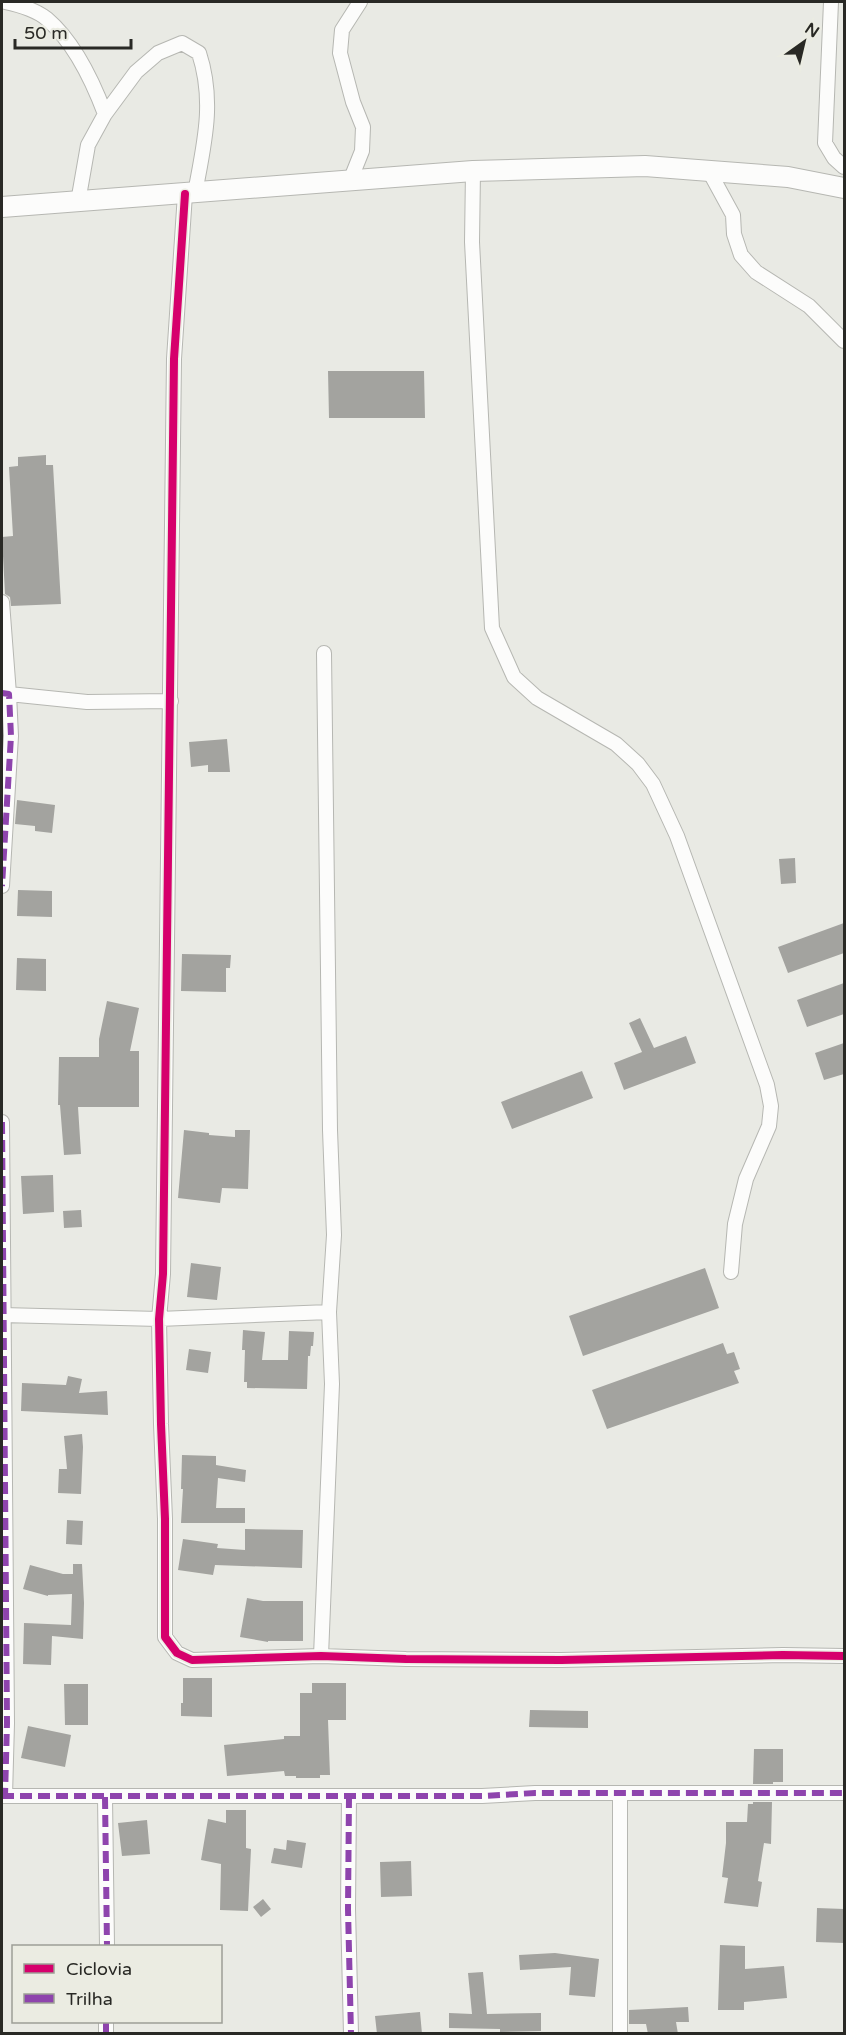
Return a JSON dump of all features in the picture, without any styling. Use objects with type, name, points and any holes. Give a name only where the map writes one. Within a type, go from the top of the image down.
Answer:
[{"type":"street","points":[[5,2],[25,7],[47,19],[72,48],[93,82],[105,114]]},
{"type":"street","points":[[350,181],[362,150],[363,127],[353,102],[340,53],[342,30],[360,2]]},
{"type":"street","points":[[831,2],[825,143],[834,158],[844,167]]},
{"type":"street","points":[[78,202],[88,145],[105,114],[136,72],[158,53],[182,44],[199,53],[208,87],[207,111],[203,148],[190,194],[174,358],[163,1274],[159,1319],[165,1519],[165,1637],[177,1653],[192,1660],[321,1656],[561,1660],[783,1655],[844,1656]]},
{"type":"street","points":[[2,207],[473,171],[645,166],[788,177],[844,188]]},
{"type":"street","points":[[473,171],[472,242],[492,628],[514,677],[537,698],[616,744],[639,764],[653,784],[677,836],[767,1085],[771,1106],[769,1126],[746,1179],[735,1224],[730,1272]]},
{"type":"street","points":[[709,171],[733,214],[734,234],[741,255],[756,272],[809,306],[844,340]]},
{"type":"street","points":[[2,602],[5,693],[11,736],[2,886]]},
{"type":"street","points":[[321,1656],[332,1384],[329,1312],[334,1235],[330,1130],[324,653]]},
{"type":"street","points":[[5,693],[87,702],[171,701]]},
{"type":"street","points":[[2,1122],[3,1796],[844,1793]]},
{"type":"street","points":[[2,1315],[159,1319],[329,1312]]},
{"type":"street","points":[[620,1793],[620,2034]]},
{"type":"street","points":[[349,1796],[348,1909],[351,2034]]},
{"type":"street","points":[[105,1797],[107,1945]]},
{"type":"building","points":[[328,371],[424,371],[425,418],[329,418]]},
{"type":"building","points":[[46,455],[46,465],[53,465],[61,604],[11,606],[10,597],[5,594],[2,537],[13,536],[9,467],[18,466],[18,457]]},
{"type":"building","points":[[227,739],[230,772],[208,772],[208,765],[191,767],[189,742]]},
{"type":"building","points":[[17,800],[55,805],[52,833],[35,831],[35,826],[15,824]]},
{"type":"building","points":[[795,858],[796,883],[781,884],[779,859]]},
{"type":"building","points":[[18,890],[52,891],[52,917],[17,916]]},
{"type":"building","points":[[844,923],[844,953],[788,973],[778,947]]},
{"type":"building","points":[[182,954],[231,955],[230,968],[226,968],[226,992],[181,991]]},
{"type":"building","points":[[17,958],[46,959],[46,991],[16,990]]},
{"type":"building","points":[[844,983],[844,1014],[807,1027],[797,1000]]},
{"type":"building","points":[[107,1001],[139,1008],[130,1051],[139,1051],[139,1107],[78,1107],[81,1154],[64,1155],[60,1105],[58,1105],[59,1057],[99,1057],[99,1039]]},
{"type":"building","points":[[640,1018],[654,1048],[686,1036],[696,1063],[624,1090],[614,1063],[642,1052],[629,1023]]},
{"type":"building","points":[[844,1043],[844,1074],[824,1080],[815,1053]]},
{"type":"building","points":[[582,1071],[593,1098],[512,1129],[501,1102]]},
{"type":"building","points":[[184,1130],[235,1137],[235,1130],[250,1130],[248,1189],[222,1188],[220,1203],[178,1198]]},
{"type":"building","points":[[53,1175],[54,1212],[23,1214],[21,1176]]},
{"type":"building","points":[[81,1210],[82,1227],[64,1228],[63,1211]]},
{"type":"building","points":[[191,1263],[221,1267],[217,1300],[187,1297]]},
{"type":"building","points":[[705,1268],[719,1308],[583,1356],[569,1316]]},
{"type":"building","points":[[243,1330],[265,1332],[262,1360],[288,1360],[289,1331],[314,1332],[313,1346],[308,1356],[307,1389],[247,1388],[247,1382],[244,1382]]},
{"type":"building","points":[[723,1343],[727,1354],[734,1352],[740,1369],[734,1371],[739,1383],[607,1429],[592,1390]]},
{"type":"building","points":[[189,1349],[211,1352],[208,1373],[186,1370]]},
{"type":"building","points":[[68,1376],[82,1379],[79,1393],[107,1391],[108,1415],[21,1411],[22,1383],[66,1385]]},
{"type":"building","points":[[82,1434],[81,1494],[58,1493],[59,1469],[67,1469],[64,1436]]},
{"type":"building","points":[[182,1455],[216,1456],[216,1465],[246,1470],[245,1482],[218,1478],[216,1508],[245,1508],[245,1523],[181,1523]]},
{"type":"building","points":[[67,1520],[83,1521],[82,1545],[66,1544]]},
{"type":"building","points":[[245,1529],[303,1530],[302,1568],[215,1565],[213,1575],[178,1570],[183,1539],[218,1544],[217,1548],[245,1550]]},
{"type":"building","points":[[73,1564],[82,1564],[83,1639],[52,1636],[51,1665],[23,1664],[24,1623],[71,1625],[72,1594],[48,1596],[23,1589],[30,1565],[63,1574],[73,1574]]},
{"type":"building","points":[[247,1598],[263,1601],[303,1601],[303,1641],[268,1642],[240,1637]]},
{"type":"building","points":[[183,1678],[212,1678],[212,1717],[181,1716]]},
{"type":"building","points":[[312,1683],[346,1683],[346,1720],[328,1720],[330,1775],[320,1775],[320,1778],[296,1778],[296,1776],[285,1776],[284,1771],[227,1776],[224,1745],[284,1739],[284,1736],[300,1736],[300,1693],[312,1693]]},
{"type":"building","points":[[64,1684],[88,1684],[88,1725],[65,1725]]},
{"type":"building","points":[[530,1710],[588,1711],[588,1728],[529,1727]]},
{"type":"building","points":[[28,1726],[71,1735],[65,1767],[21,1758]]},
{"type":"building","points":[[754,1749],[783,1749],[783,1782],[753,1784]]},
{"type":"building","points":[[753,1802],[772,1802],[771,1844],[764,1843],[758,1881],[762,1882],[758,1907],[724,1903],[728,1878],[722,1877],[726,1822],[747,1822],[748,1804],[753,1804]]},
{"type":"building","points":[[226,1810],[246,1810],[246,1848],[251,1849],[248,1911],[220,1910],[221,1864],[201,1860],[208,1819],[226,1823]]},
{"type":"building","points":[[147,1820],[150,1854],[122,1856],[118,1823]]},
{"type":"building","points":[[287,1840],[306,1843],[302,1868],[271,1863],[274,1848],[286,1850]]},
{"type":"building","points":[[411,1861],[412,1896],[381,1897],[380,1862]]},
{"type":"building","points":[[263,1899],[271,1909],[261,1917],[253,1907]]},
{"type":"building","points":[[817,1908],[844,1909],[844,1943],[816,1942]]},
{"type":"building","points":[[720,1945],[745,1946],[745,1969],[784,1966],[787,1998],[744,2002],[744,2010],[718,2010]]},
{"type":"building","points":[[555,1953],[599,1959],[595,1997],[569,1995],[571,1967],[520,1970],[519,1955]]},
{"type":"building","points":[[483,1972],[487,2014],[541,2013],[541,2031],[500,2032],[500,2029],[449,2028],[449,2013],[472,2014],[468,1973]]},
{"type":"building","points":[[688,2007],[689,2022],[676,2022],[678,2034],[648,2034],[646,2024],[629,2024],[629,2010]]},
{"type":"building","points":[[420,2012],[422,2034],[377,2034],[375,2016]]},
{"type":"marked path","points":[[2,693],[9,694],[11,736],[2,886]]},
{"type":"marked path","points":[[2,1122],[7,1723],[5,1796]]},
{"type":"marked path","points":[[2,1796],[844,1793]]},
{"type":"marked path","points":[[349,1796],[348,1909],[351,2034]]},
{"type":"marked path","points":[[105,1797],[107,1945]]},
{"type":"marked path","points":[[106,2023],[106,2034]]},
{"type":"cycle path","points":[[185,194],[174,359],[163,1274],[159,1319],[165,1519],[165,1637],[177,1653],[192,1660],[321,1656],[561,1660],[783,1655],[844,1656]]}]
